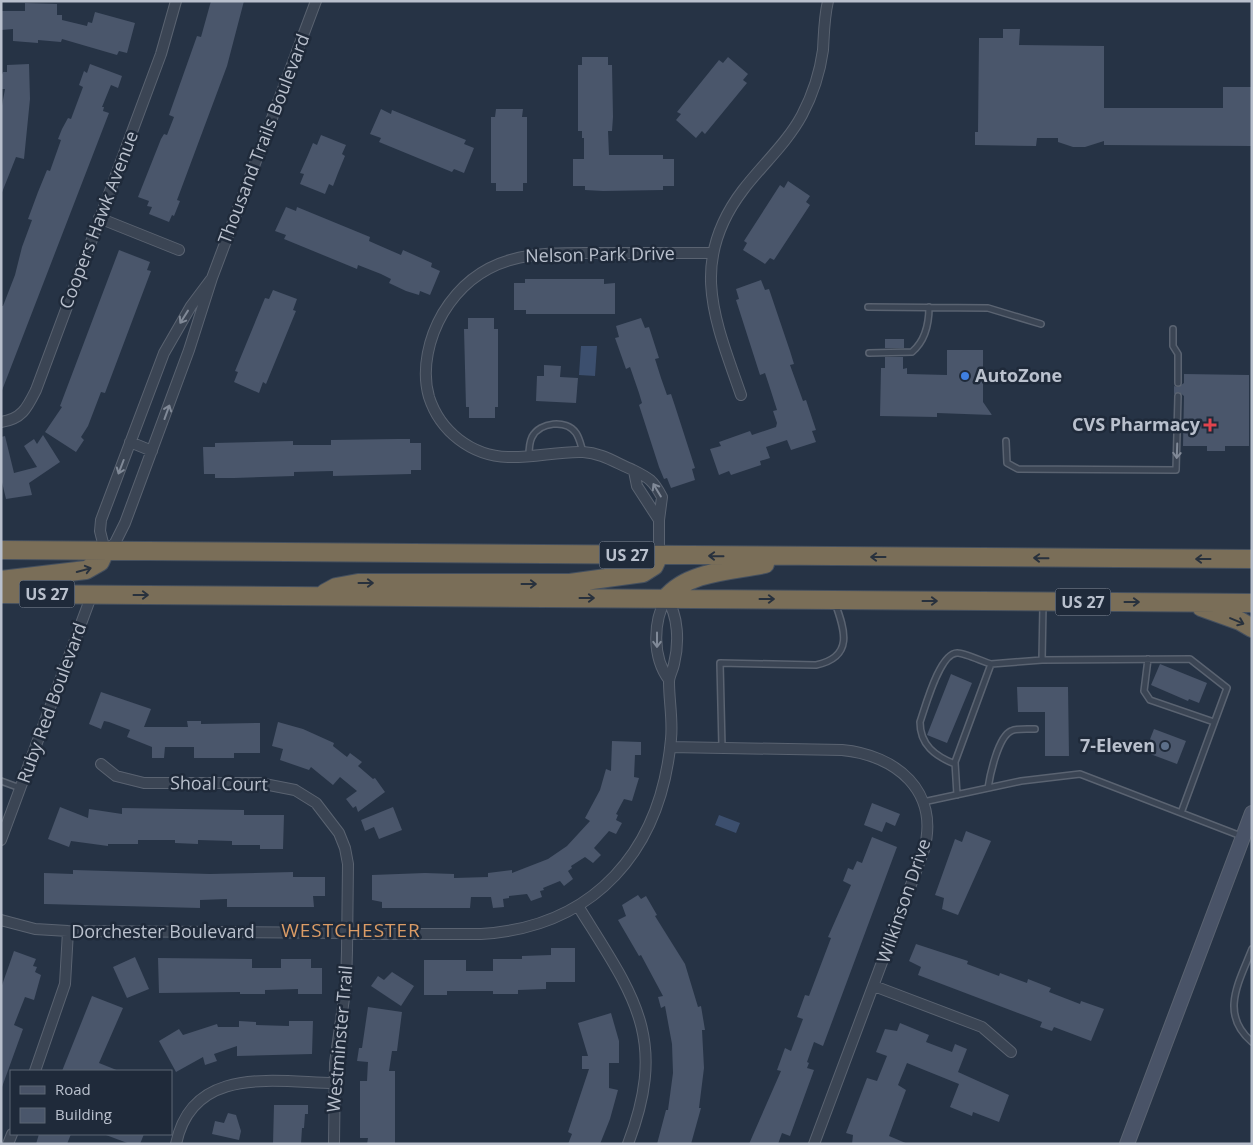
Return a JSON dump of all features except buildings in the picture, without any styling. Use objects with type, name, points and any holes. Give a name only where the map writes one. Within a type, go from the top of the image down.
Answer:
[{"type":"highway","name":"US 27","points":[[1,550],[1252,559]]},
{"type":"highway","points":[[1,580],[86,570],[100,562],[105,551]]},
{"type":"highway","points":[[320,596],[336,587],[358,583],[558,584],[635,575],[649,570],[659,555]]},
{"type":"highway","points":[[666,598],[675,587],[691,579],[799,557]]},
{"type":"highway","name":"US 27","points":[[1,594],[1252,603]]},
{"type":"highway","points":[[1189,603],[1240,621],[1252,628]]},
{"type":"main road","points":[[1128,1144],[1247,837],[1252,813]]},
{"type":"street","name":"Thousand Trails Boulevard","points":[[105,551],[121,533],[192,341],[212,278],[316,1]]},
{"type":"street","points":[[741,396],[714,310],[710,286],[713,253],[723,223],[737,199],[801,116],[817,74],[828,1]]},
{"type":"street","name":"Coopers Hawk Avenue","points":[[1,422],[19,416],[26,411],[161,54],[173,2]]},
{"type":"street","points":[[99,218],[179,250]]},
{"type":"street","name":"Nelson Park Drive","points":[[659,520],[662,497],[648,477],[606,457],[583,452],[529,456],[495,456],[474,449],[448,430],[435,412],[426,379],[428,353],[436,328],[458,293],[470,280],[501,262],[523,256],[553,253],[713,253]]},
{"type":"street","name":"Thousand Trails Boulevard","points":[[105,551],[100,531],[101,520],[130,442],[170,340],[212,278]]},
{"type":"street","points":[[130,442],[152,451]]},
{"type":"street","points":[[634,471],[637,486],[659,520],[659,555]]},
{"type":"street","name":"Ruby Red Boulevard","points":[[1,840],[92,594]]},
{"type":"street","points":[[666,598],[658,618],[657,652],[661,667],[669,680]]},
{"type":"street","name":"Dorchester Boulevard","points":[[1,920],[35,929],[68,931],[481,934],[505,932],[539,924],[578,906],[610,882],[640,845],[659,802],[670,746],[669,680],[675,663],[676,624],[674,610],[666,598]]},
{"type":"street","name":"Wilkinson Drive","points":[[670,746],[859,752],[884,761],[899,770],[916,788],[923,802],[928,823],[926,844],[814,1144]]},
{"type":"street","name":"Shoal Court","points":[[101,764],[116,776],[144,783],[276,785],[306,795],[329,819]]},
{"type":"street","name":"Westminster Trail","points":[[329,819],[345,848],[348,864],[346,984],[337,1043],[334,1083],[334,1144]]},
{"type":"street","points":[[578,906],[626,983],[641,1023],[646,1050],[645,1080],[640,1110],[628,1144]]},
{"type":"street","points":[[35,1070],[58,1010],[65,984],[68,931]]},
{"type":"street","points":[[874,986],[982,1027],[1011,1052]]},
{"type":"street","points":[[176,1144],[181,1125],[190,1109],[204,1096],[220,1087],[245,1082],[334,1083]]},
{"type":"lane","points":[[868,307],[988,308],[1041,324]]},
{"type":"lane","points":[[869,353],[912,352],[925,333],[929,318],[929,307]]},
{"type":"lane","points":[[1173,329],[1174,346],[1178,354],[1178,383]]},
{"type":"lane","points":[[1006,441],[1007,462],[1011,467],[1018,469],[1176,470],[1178,396]]},
{"type":"lane","points":[[529,456],[530,441],[536,432],[544,426],[554,424],[565,426],[575,432],[583,452]]},
{"type":"lane","points":[[722,747],[720,663],[816,665],[828,662],[839,654],[844,643],[842,625],[834,600]]},
{"type":"lane","points":[[1042,660],[1044,601]]},
{"type":"lane","points":[[955,764],[944,760],[924,744],[920,732],[920,722],[942,664],[950,655],[958,653],[991,664],[1042,660],[1190,659],[1227,688],[1181,813]]},
{"type":"lane","points":[[1148,659],[1144,691],[1150,700],[1214,722]]},
{"type":"lane","points":[[957,795],[955,764],[991,664]]},
{"type":"lane","points":[[988,788],[998,750],[1006,735],[1013,730],[1035,728]]},
{"type":"lane","points":[[923,802],[1022,781],[1080,774],[1247,837]]},
{"type":"lane","points":[[1,781],[21,788]]},
{"type":"lane","points":[[1252,949],[1235,995],[1233,1014],[1242,1035],[1252,1042]]},
{"type":"water","points":[[581,346],[597,346],[595,376],[579,375]]},
{"type":"water","points":[[719,815],[740,823],[736,833],[715,825]]},
{"type":"place","name":"AutoZone","points":[[965,376]]},
{"type":"place","name":"CVS Pharmacy","points":[[1210,425]]},
{"type":"place","name":"7-Eleven","points":[[1165,746]]},
{"type":"district","name":"WESTCHESTER","points":[[351,930]]}]
